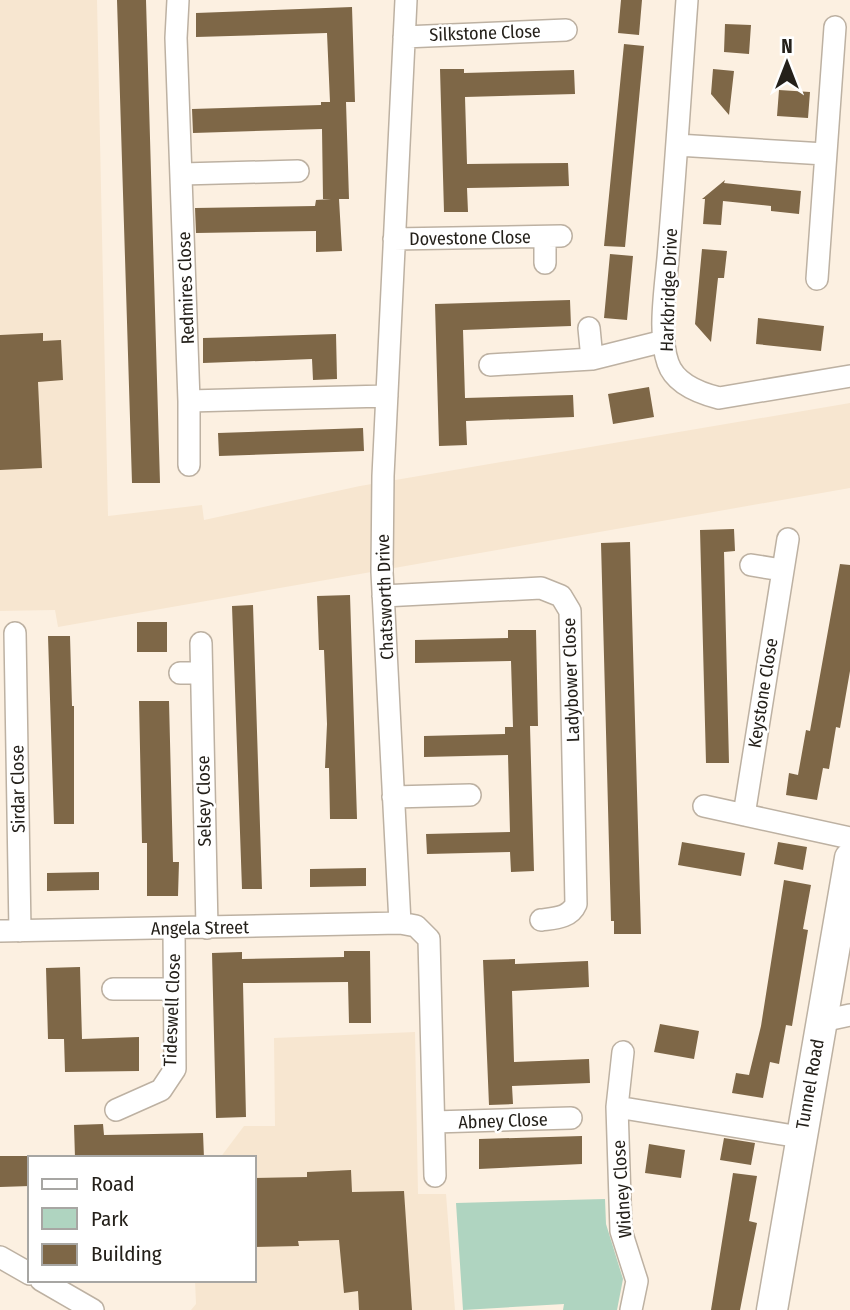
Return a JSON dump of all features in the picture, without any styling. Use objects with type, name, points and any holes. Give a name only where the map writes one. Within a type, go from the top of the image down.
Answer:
[{"type":"main road","name":"Tunnel Road","points":[[772,1310],[800,1137],[836,1018],[850,858]]},
{"type":"street","name":"Redmires Close","points":[[178,0],[177,93],[182,174],[189,465]]},
{"type":"street","name":"Chatsworth Drive","points":[[400,923],[382,572],[383,476],[406,0]]},
{"type":"street","name":"Harkbridge Drive","points":[[687,0],[664,341],[668,365],[681,382],[698,393],[719,398],[850,376]]},
{"type":"street","points":[[817,279],[835,27]]},
{"type":"street","name":"Silkstone Close","points":[[404,37],[566,30]]},
{"type":"street","points":[[677,145],[825,155]]},
{"type":"street","points":[[182,174],[298,171]]},
{"type":"street","name":"Dovestone Close","points":[[394,239],[553,237],[545,263]]},
{"type":"street","points":[[589,328],[592,359]]},
{"type":"street","points":[[490,365],[592,359],[664,341]]},
{"type":"street","points":[[189,401],[387,396]]},
{"type":"street","name":"Keystone Close","points":[[744,815],[788,539]]},
{"type":"street","points":[[751,565],[782,570]]},
{"type":"street","name":"Ladybower Close","points":[[383,596],[541,588],[561,596],[570,611],[576,904],[573,911],[563,916],[541,920]]},
{"type":"street","name":"Sirdar Close","points":[[10,643],[10,931]]},
{"type":"street","name":"Selsey Close","points":[[201,643],[191,673],[207,928]]},
{"type":"street","points":[[393,797],[470,795]]},
{"type":"street","points":[[704,806],[850,838]]},
{"type":"street","points":[[400,923],[416,926],[429,939],[435,1176]]},
{"type":"street","name":"Angela Street","points":[[10,931],[400,923]]},
{"type":"street","name":"Tideswell Close","points":[[116,1110],[170,1095],[175,1069],[174,929]]},
{"type":"street","points":[[113,989],[174,989]]},
{"type":"street","name":"Widney Close","points":[[623,1052],[617,1107],[621,1231],[637,1281],[631,1310]]},
{"type":"street","points":[[617,1107],[800,1137]]},
{"type":"street","name":"Abney Close","points":[[434,1122],[571,1118]]},
{"type":"street","points":[[0,1256],[28,1273]]},
{"type":"street","points":[[44,1282],[93,1310]]},
{"type":"shaded area","points":[[0,0],[97,0],[108,516],[202,505],[204,520],[360,486],[850,403],[850,488],[58,627],[55,610],[0,611]]},
{"type":"shaded area","points":[[415,1032],[418,1194],[446,1194],[455,1310],[191,1310],[196,1304],[195,1282],[256,1282],[256,1156],[222,1156],[244,1126],[275,1126],[274,1038]]},
{"type":"green space","points":[[605,1199],[606,1224],[623,1279],[617,1310],[563,1310],[564,1304],[463,1310],[456,1203]]},
{"type":"building","points":[[117,0],[146,0],[160,483],[132,483]]},
{"type":"building","points":[[621,0],[642,0],[639,35],[618,33]]},
{"type":"building","points":[[352,7],[355,102],[346,102],[349,199],[339,199],[342,251],[316,252],[316,231],[196,233],[195,208],[315,206],[316,200],[331,199],[323,199],[322,129],[193,133],[192,109],[321,105],[321,102],[330,102],[327,33],[196,37],[196,13]]},
{"type":"building","points":[[725,24],[751,25],[749,54],[724,52]]},
{"type":"building","points":[[624,44],[644,46],[625,247],[604,246]]},
{"type":"building","points":[[440,69],[464,69],[464,73],[574,70],[575,94],[465,97],[467,164],[568,163],[569,186],[467,188],[468,212],[444,212]]},
{"type":"building","points":[[713,69],[734,71],[729,115],[711,94]]},
{"type":"building","points":[[779,90],[810,92],[808,118],[777,116]]},
{"type":"building","points":[[725,180],[724,183],[801,191],[799,214],[771,211],[771,206],[723,201],[721,225],[703,224],[705,199],[702,199]]},
{"type":"building","points":[[702,249],[727,251],[724,278],[718,278],[711,342],[695,324]]},
{"type":"building","points":[[610,254],[633,256],[627,320],[604,318]]},
{"type":"building","points":[[570,300],[571,326],[463,330],[465,398],[573,395],[574,417],[466,421],[467,445],[439,446],[435,304]]},
{"type":"building","points":[[758,318],[824,326],[821,351],[756,344]]},
{"type":"building","points":[[43,333],[43,341],[61,340],[63,380],[38,382],[42,468],[0,470],[0,335]]},
{"type":"building","points":[[336,334],[337,379],[313,380],[312,359],[203,363],[203,338]]},
{"type":"building","points":[[649,387],[654,417],[613,424],[608,394]]},
{"type":"building","points":[[363,428],[364,451],[219,456],[218,433]]},
{"type":"building","points":[[734,529],[735,551],[724,552],[729,763],[706,763],[700,530]]},
{"type":"building","points":[[630,542],[641,934],[614,934],[614,921],[611,921],[601,543]]},
{"type":"building","points":[[840,564],[850,565],[850,671],[840,728],[836,727],[829,769],[823,768],[817,800],[786,795],[789,773],[798,775],[806,730],[810,731]]},
{"type":"building","points":[[350,595],[357,819],[330,819],[329,768],[325,768],[327,724],[324,650],[319,650],[317,596]]},
{"type":"building","points":[[253,605],[262,889],[242,889],[232,606]]},
{"type":"building","points":[[137,622],[167,622],[167,652],[137,652]]},
{"type":"building","points":[[508,630],[536,630],[538,726],[530,726],[534,871],[511,872],[510,852],[427,854],[426,834],[510,832],[508,755],[424,757],[424,736],[505,734],[505,727],[513,727],[511,661],[415,663],[415,640],[508,638]]},
{"type":"building","points":[[48,636],[70,636],[74,706],[74,824],[54,824]]},
{"type":"building","points":[[139,701],[169,701],[173,862],[179,862],[178,896],[147,896],[147,843],[142,843]]},
{"type":"building","points":[[682,842],[745,853],[741,876],[678,865]]},
{"type":"building","points":[[778,842],[807,847],[803,870],[774,864]]},
{"type":"building","points":[[366,868],[366,886],[310,887],[310,869]]},
{"type":"building","points":[[99,872],[99,890],[47,891],[47,873]]},
{"type":"building","points":[[784,880],[811,885],[803,929],[808,930],[792,1026],[786,1025],[779,1064],[770,1062],[763,1098],[732,1093],[736,1073],[749,1075],[761,1026]]},
{"type":"building","points":[[344,951],[370,951],[371,1023],[349,1023],[348,982],[243,983],[246,1117],[216,1118],[212,953],[242,952],[242,959],[344,957]]},
{"type":"building","points":[[515,959],[515,964],[588,961],[589,987],[512,991],[514,1062],[589,1059],[590,1083],[512,1086],[513,1104],[489,1105],[483,960]]},
{"type":"building","points":[[80,967],[82,1039],[139,1037],[139,1071],[65,1072],[64,1039],[48,1039],[46,968]]},
{"type":"building","points":[[660,1024],[699,1031],[694,1059],[654,1052]]},
{"type":"building","points":[[103,1124],[104,1135],[203,1133],[204,1156],[75,1156],[74,1125]]},
{"type":"building","points":[[582,1136],[582,1164],[479,1169],[479,1139]]},
{"type":"building","points":[[724,1138],[755,1143],[751,1165],[720,1160]]},
{"type":"building","points":[[649,1144],[685,1150],[681,1178],[645,1173]]},
{"type":"building","points":[[0,1156],[28,1156],[28,1186],[0,1187]]},
{"type":"building","points":[[351,1170],[352,1192],[404,1191],[412,1310],[359,1310],[358,1291],[344,1293],[339,1240],[298,1241],[299,1246],[256,1247],[256,1178],[307,1177],[307,1172]]},
{"type":"building","points":[[733,1173],[757,1176],[749,1221],[757,1223],[740,1310],[711,1310]]}]
